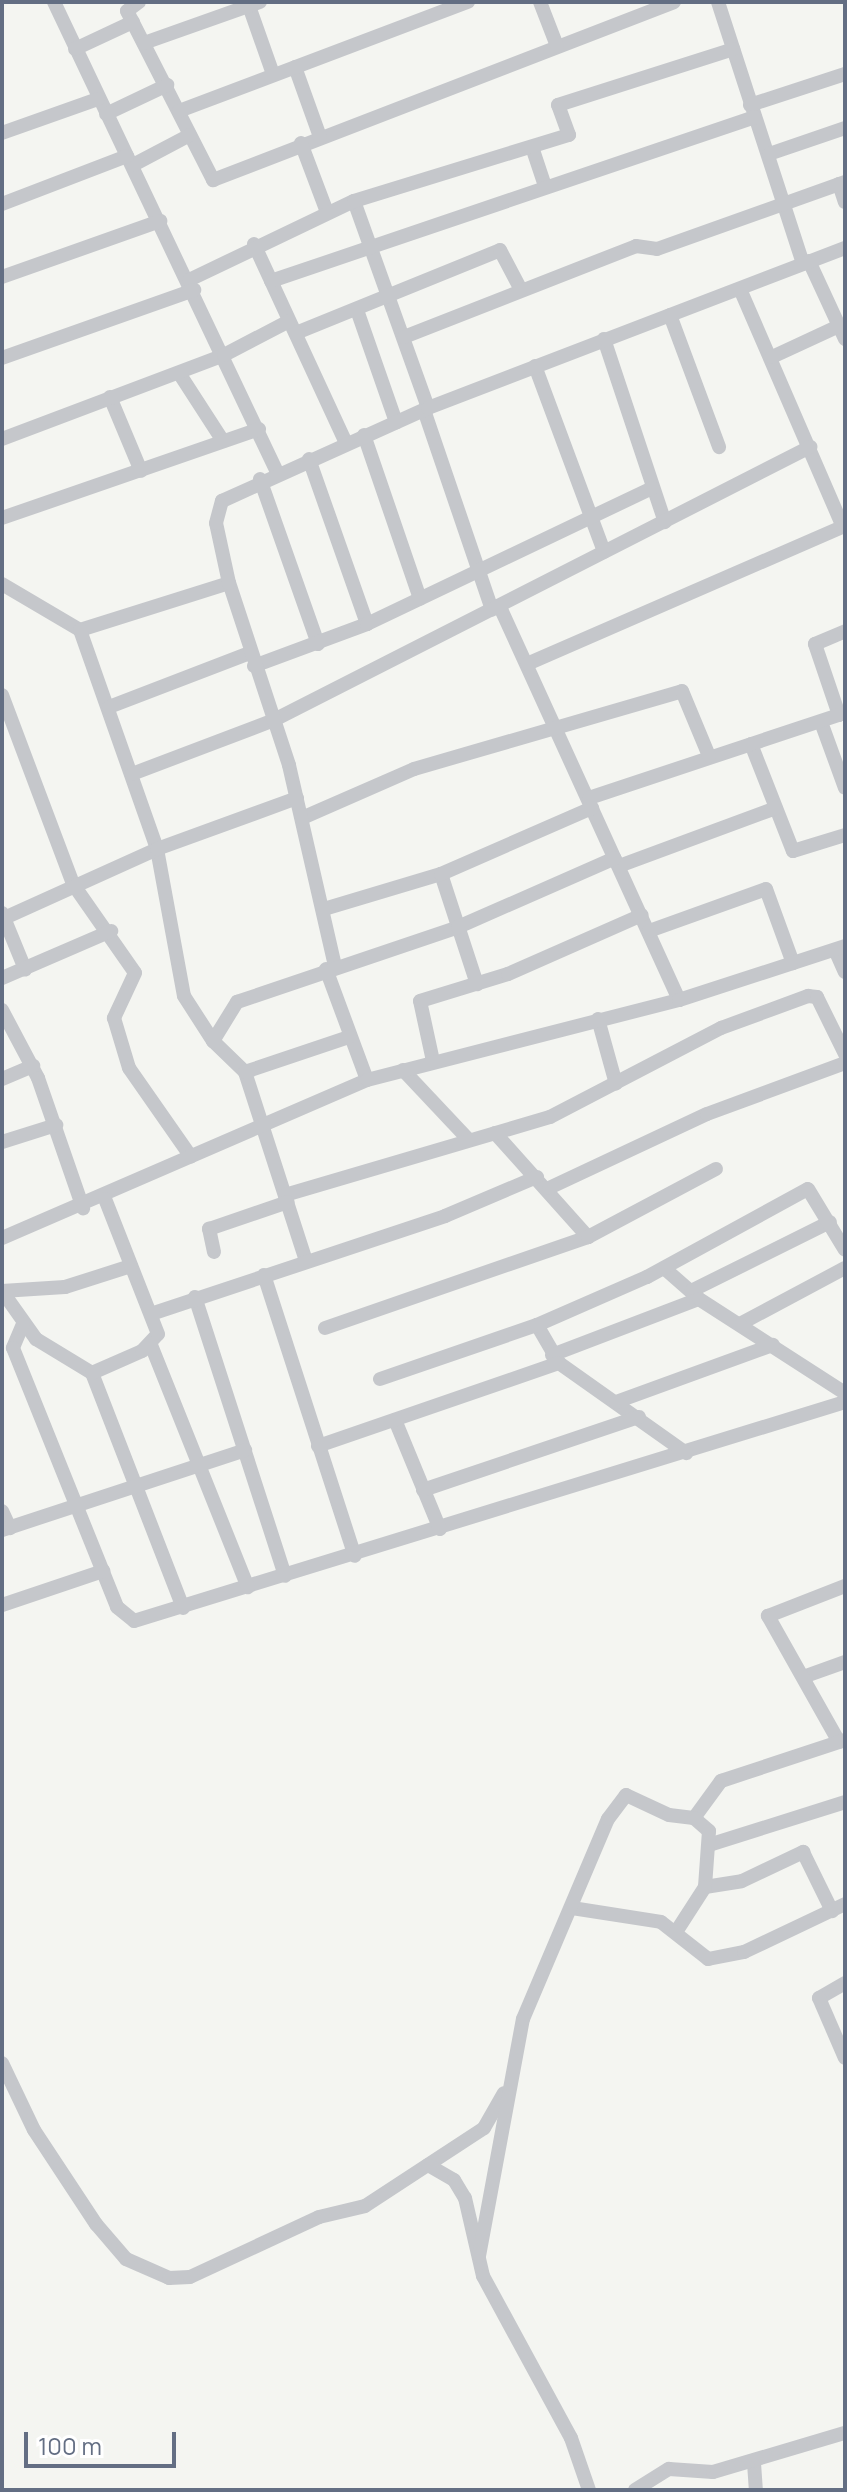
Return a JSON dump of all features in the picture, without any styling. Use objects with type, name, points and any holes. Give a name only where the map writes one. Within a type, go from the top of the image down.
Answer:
[{"type":"street","points":[[54,2],[98,99],[191,285],[277,472]]},
{"type":"street","points":[[139,2],[127,8],[213,180],[301,143],[674,2]]},
{"type":"street","points":[[179,111],[468,2]]},
{"type":"street","points":[[540,2],[557,46]]},
{"type":"street","points":[[718,2],[783,204],[806,262],[842,333],[772,357]]},
{"type":"street","points":[[144,43],[254,4],[273,74]]},
{"type":"street","points":[[75,49],[133,22]]},
{"type":"street","points":[[2,358],[191,285],[254,244],[354,201],[569,135],[558,105],[733,49]]},
{"type":"street","points":[[295,67],[320,137]]},
{"type":"street","points":[[271,281],[369,243],[545,186],[845,74]]},
{"type":"street","points":[[106,114],[167,85]]},
{"type":"street","points":[[2,133],[98,99]]},
{"type":"street","points":[[769,154],[845,128]]},
{"type":"street","points":[[2,204],[130,160],[190,135]]},
{"type":"street","points":[[301,143],[327,212]]},
{"type":"street","points":[[532,147],[545,186]]},
{"type":"street","points":[[404,337],[636,246],[657,249],[842,183],[845,202]]},
{"type":"street","points":[[354,201],[404,337],[477,570],[559,730],[679,1000]]},
{"type":"street","points":[[2,277],[160,221]]},
{"type":"street","points":[[254,244],[346,443]]},
{"type":"street","points":[[367,1080],[349,1037],[331,968],[324,909],[297,798],[229,583],[218,512],[230,494],[364,435],[604,339],[845,248]]},
{"type":"street","points":[[2,439],[293,327],[357,310],[502,250],[521,290]]},
{"type":"street","points":[[527,664],[844,526],[740,289]]},
{"type":"street","points":[[357,310],[396,422]]},
{"type":"street","points":[[670,315],[719,447]]},
{"type":"street","points":[[604,339],[665,522]]},
{"type":"street","points":[[535,366],[589,519],[604,552]]},
{"type":"street","points":[[179,373],[223,441]]},
{"type":"street","points":[[110,397],[141,471]]},
{"type":"street","points":[[2,518],[259,429]]},
{"type":"street","points":[[364,435],[420,599]]},
{"type":"street","points":[[132,774],[274,720],[810,447]]},
{"type":"street","points":[[309,459],[367,624]]},
{"type":"street","points":[[260,479],[318,644]]},
{"type":"street","points":[[109,707],[252,660],[318,644],[367,624],[652,488]]},
{"type":"street","points":[[80,630],[229,583]]},
{"type":"street","points":[[3,586],[80,630],[157,849],[184,996],[213,1041],[245,1072],[306,1261]]},
{"type":"street","points":[[324,909],[441,874],[590,803],[709,756],[842,714],[815,644],[845,631]]},
{"type":"street","points":[[302,818],[414,769],[559,730],[686,691],[709,756]]},
{"type":"street","points":[[2,695],[73,884],[111,931],[135,973],[114,1018],[129,1068],[191,1157]]},
{"type":"street","points":[[821,722],[845,788]]},
{"type":"street","points":[[751,744],[795,853],[845,835]]},
{"type":"street","points":[[25,969],[3,917],[157,849],[297,798]]},
{"type":"street","points":[[213,1041],[237,1002],[458,927],[617,862],[776,808]]},
{"type":"street","points":[[441,874],[477,984]]},
{"type":"street","points":[[649,931],[766,889],[793,963]]},
{"type":"street","points":[[433,1061],[417,1003],[477,984],[642,915]]},
{"type":"street","points":[[2,978],[111,931]]},
{"type":"street","points":[[2,1238],[105,1199],[262,1124],[367,1080],[679,1000],[840,948],[845,972]]},
{"type":"street","points":[[214,1252],[209,1229],[286,1198],[467,1138],[495,1133],[616,1084],[721,1028],[808,996],[817,997],[845,1054]]},
{"type":"street","points":[[2,1010],[33,1066],[83,1208]]},
{"type":"street","points":[[598,1019],[616,1084]]},
{"type":"street","points":[[245,1072],[349,1037]]},
{"type":"street","points":[[549,1188],[707,1114],[845,1063]]},
{"type":"street","points":[[2,1079],[33,1066]]},
{"type":"street","points":[[403,1070],[467,1138]]},
{"type":"street","points":[[2,1142],[56,1125]]},
{"type":"street","points":[[495,1133],[549,1188],[588,1237]]},
{"type":"street","points":[[325,1328],[588,1237],[716,1169]]},
{"type":"street","points":[[151,1314],[445,1216],[537,1177]]},
{"type":"street","points":[[380,1379],[537,1325],[664,1268],[808,1189],[845,1250]]},
{"type":"street","points":[[92,1373],[151,1345],[158,1334],[105,1199]]},
{"type":"street","points":[[318,1446],[555,1359],[695,1295],[830,1222]]},
{"type":"street","points":[[131,1266],[65,1287],[2,1291],[23,1324],[44,1346],[78,1359],[92,1373],[141,1490],[183,1608]]},
{"type":"street","points":[[664,1268],[695,1295],[845,1393]]},
{"type":"street","points":[[740,1324],[845,1268]]},
{"type":"street","points":[[264,1275],[355,1556]]},
{"type":"street","points":[[195,1297],[285,1576]]},
{"type":"street","points":[[23,1324],[13,1348],[125,1618],[183,1608],[845,1402]]},
{"type":"street","points":[[537,1325],[555,1359],[686,1453]]},
{"type":"street","points":[[151,1345],[204,1466],[248,1587]]},
{"type":"street","points":[[616,1402],[773,1345]]},
{"type":"street","points":[[423,1490],[639,1417]]},
{"type":"street","points":[[395,1420],[440,1529]]},
{"type":"street","points":[[2,1511],[6,1529],[141,1490],[245,1450]]},
{"type":"street","points":[[2,1605],[103,1571]]},
{"type":"street","points":[[694,1818],[721,1781],[843,1741],[768,1616],[845,1586]]},
{"type":"street","points":[[803,1677],[845,1662]]},
{"type":"street","points":[[479,2256],[501,2161],[509,2082],[523,2019],[623,1797],[694,1818],[712,1844],[705,1887],[676,1932]]},
{"type":"street","points":[[712,1844],[845,1802]]},
{"type":"street","points":[[572,1908],[656,1920],[676,1932],[708,1959],[744,1952],[838,1908],[803,1852],[742,1881],[705,1887]]},
{"type":"street","points":[[845,1983],[819,1998],[845,2058]]},
{"type":"street","points":[[2,2063],[34,2130],[96,2224],[126,2259],[158,2275],[190,2277],[226,2264],[319,2217],[365,2206],[484,2128],[509,2082]]},
{"type":"street","points":[[428,2165],[454,2180],[465,2198],[479,2256],[589,2490]]},
{"type":"street","points":[[635,2490],[669,2469],[690,2474],[754,2463],[845,2433]]},
{"type":"street","points":[[754,2463],[756,2490]]}]
